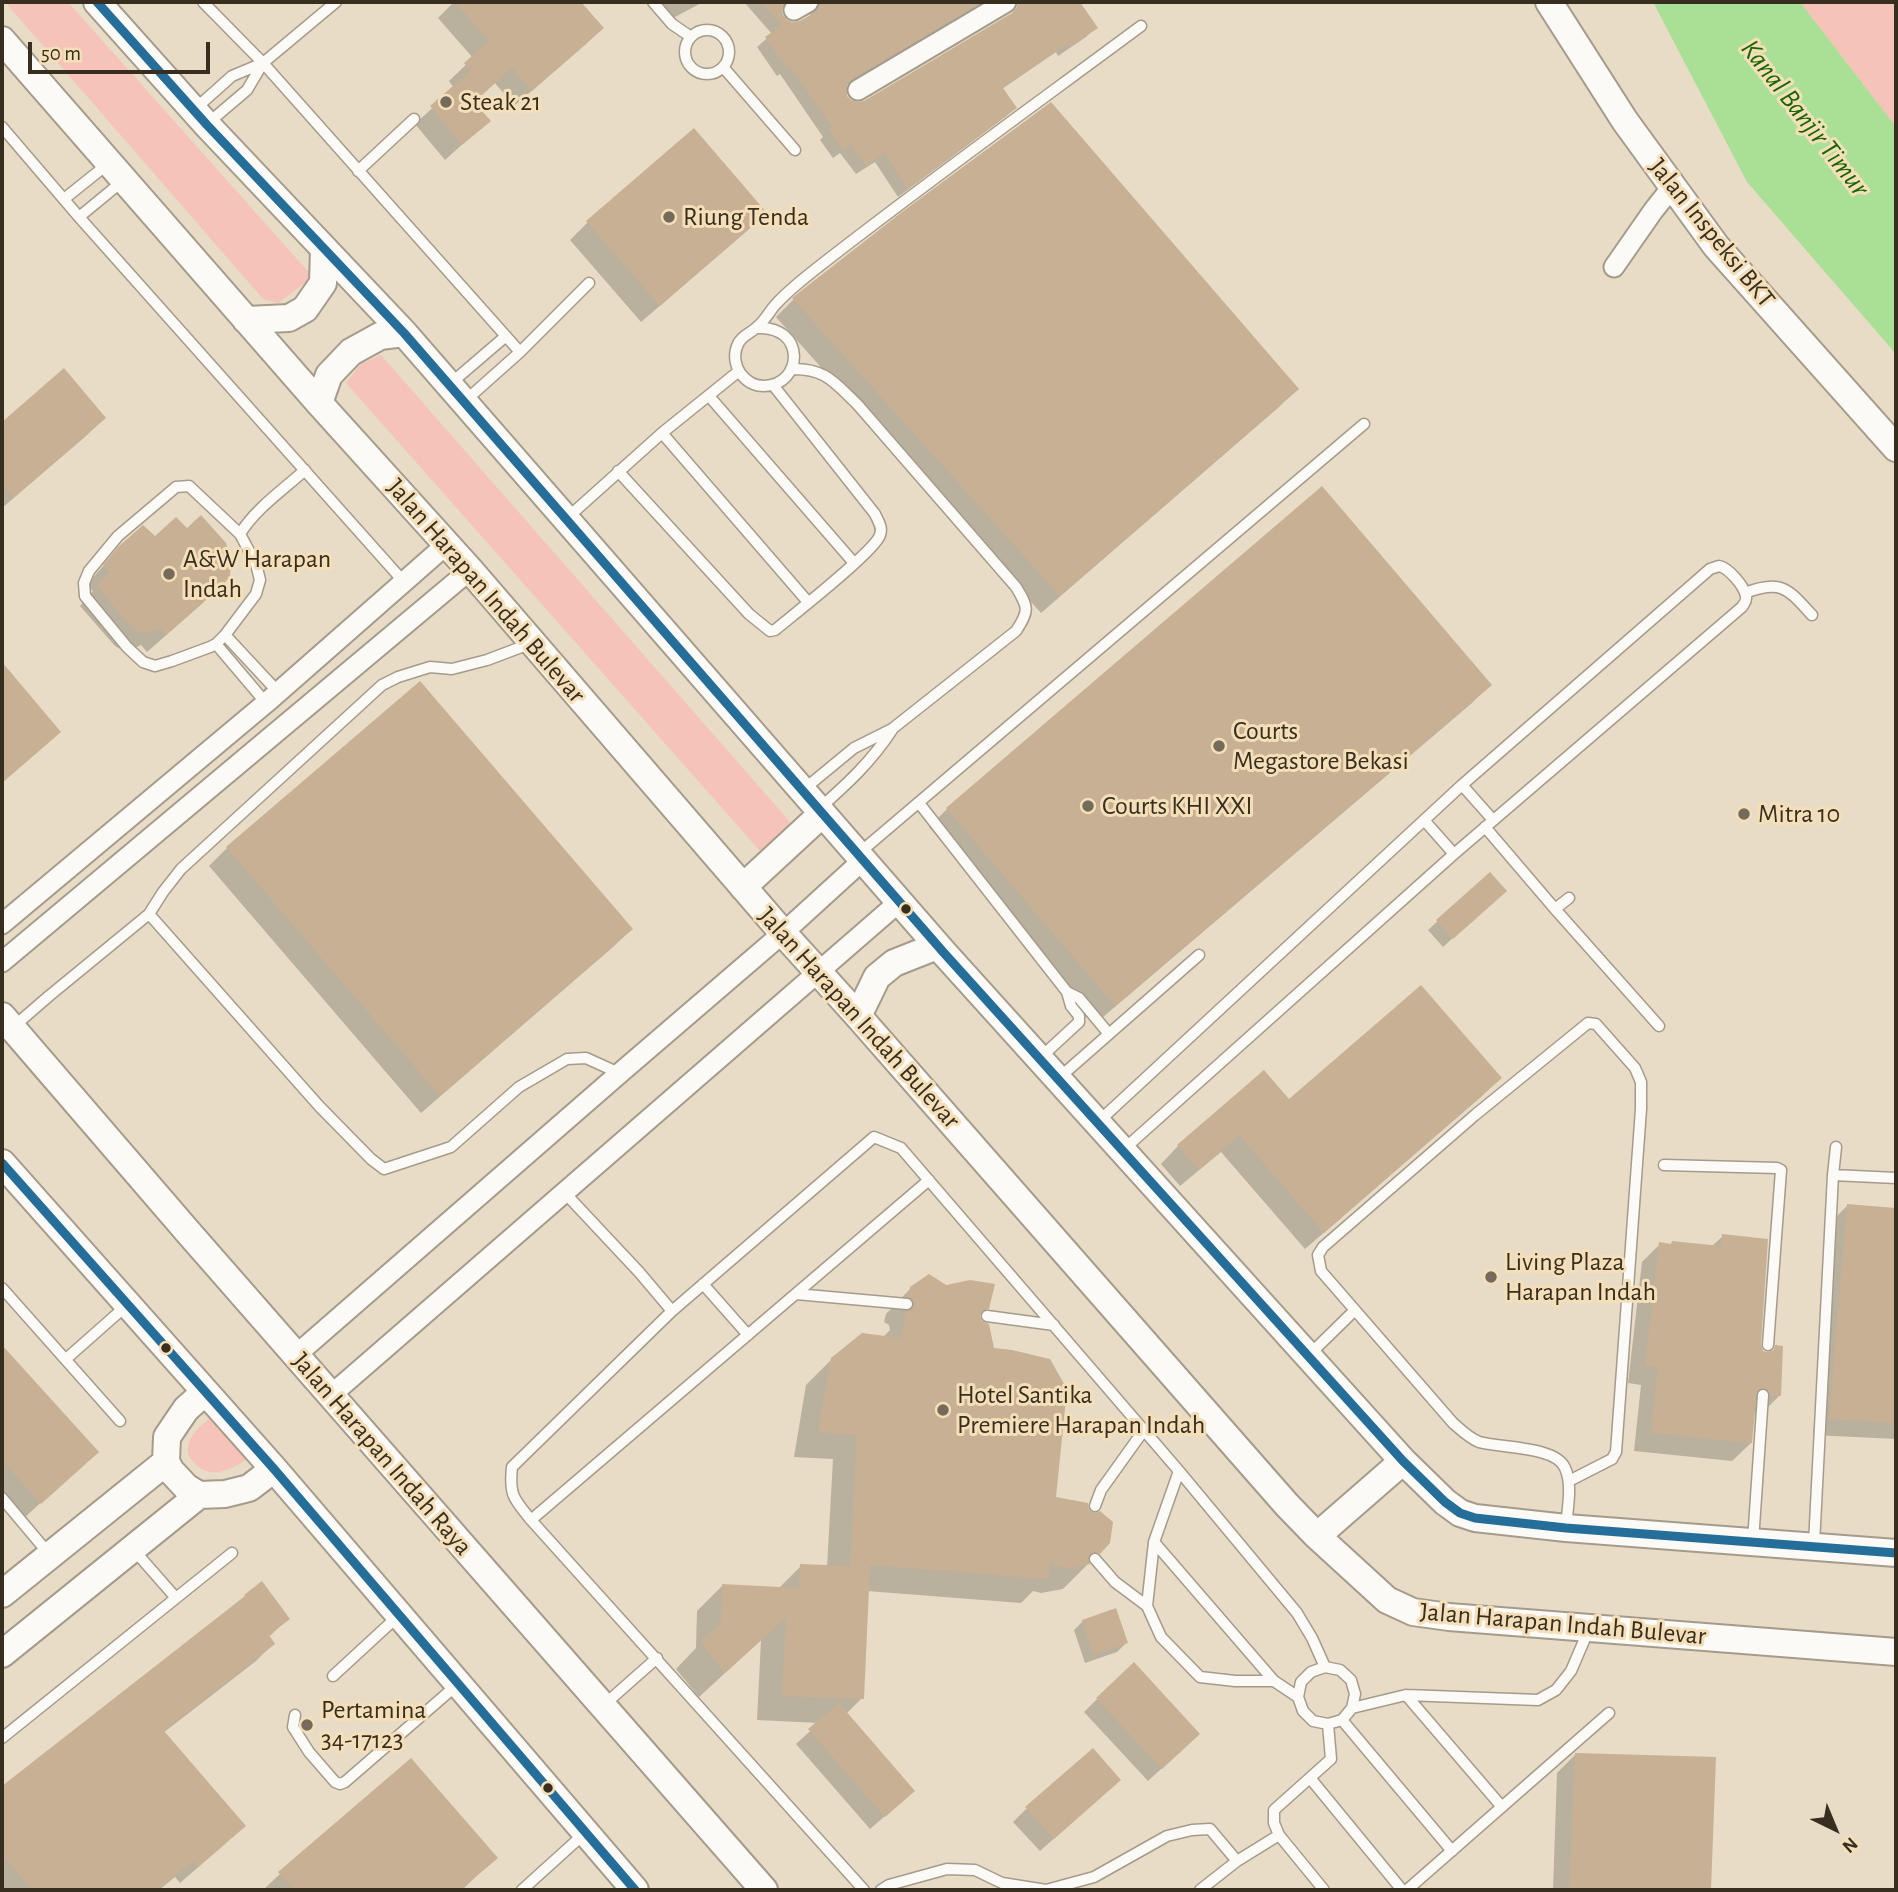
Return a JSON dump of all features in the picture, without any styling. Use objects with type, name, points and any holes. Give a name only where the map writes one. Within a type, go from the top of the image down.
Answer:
[{"type":"street","points":[[97,2],[200,117],[404,333],[937,946],[1307,1356],[1394,1469],[1460,1513],[1475,1518],[1566,1528],[1896,1553]]},
{"type":"street","points":[[858,90],[1006,2]]},
{"type":"street","name":"Jalan Inspeksi BKT","points":[[1549,2],[1625,121],[1716,246],[1896,448]]},
{"type":"street","name":"Jalan Harapan Indah Bulevar","points":[[2,40],[319,404],[470,570],[783,933],[1287,1505],[1387,1600],[1413,1612],[1589,1629],[1896,1652]]},
{"type":"street","points":[[1614,267],[1672,187]]},
{"type":"street","points":[[246,320],[289,318],[305,309],[323,283],[324,248]]},
{"type":"street","points":[[319,404],[329,374],[351,352],[380,336],[404,333]]},
{"type":"street","points":[[2,924],[272,698],[447,544]]},
{"type":"street","points":[[2,962],[470,570]]},
{"type":"street","points":[[743,887],[814,805]]},
{"type":"street","points":[[296,1355],[783,933],[860,858]]},
{"type":"street","points":[[331,1395],[899,902]]},
{"type":"street","points":[[858,1016],[877,976],[894,963],[937,946]]},
{"type":"street","name":"Jalan Harapan Indah Raya","points":[[7,1022],[764,1890]]},
{"type":"street","points":[[2,1163],[274,1469],[635,1890]]},
{"type":"street","points":[[205,1392],[186,1409],[167,1437],[166,1462],[171,1471],[186,1487],[200,1495],[225,1494],[249,1488],[274,1469]]},
{"type":"street","points":[[2,1594],[166,1462]]},
{"type":"street","points":[[1317,1535],[1394,1469]]},
{"type":"street","points":[[2,1654],[200,1495]]},
{"type":"lane","points":[[203,2],[263,63],[520,352]]},
{"type":"lane","points":[[200,117],[232,76],[263,63],[335,2]]},
{"type":"lane","points":[[653,2],[672,24],[691,37]]},
{"type":"lane","points":[[757,328],[775,304],[793,287],[850,242],[1141,26]]},
{"type":"lane","points":[[706,30],[715,31],[722,36],[729,51],[728,60],[723,67],[708,74],[699,73],[692,68],[685,53],[686,44],[691,37],[706,30]]},
{"type":"lane","points":[[200,117],[247,90],[263,63]]},
{"type":"lane","points":[[723,67],[794,150]]},
{"type":"lane","points":[[358,171],[414,119]]},
{"type":"lane","points":[[2,127],[404,582]]},
{"type":"lane","points":[[64,199],[117,171]]},
{"type":"lane","points":[[79,217],[117,171]]},
{"type":"lane","points":[[457,393],[520,352],[589,283]]},
{"type":"lane","points":[[770,327],[782,333],[791,343],[794,356],[791,369],[784,379],[773,385],[760,386],[747,381],[738,371],[735,358],[737,345],[745,334],[757,328],[770,327]]},
{"type":"lane","points":[[457,393],[506,336]]},
{"type":"lane","points":[[791,369],[820,373],[857,404],[1016,587],[1026,604],[1024,618],[1016,631],[892,729],[854,748],[814,805]]},
{"type":"lane","points":[[566,519],[662,433],[738,371]]},
{"type":"lane","points":[[618,471],[748,614],[766,629],[775,630],[866,553],[880,536],[881,525],[773,385]]},
{"type":"lane","points":[[709,396],[854,563]]},
{"type":"lane","points":[[860,858],[919,803],[1364,424]]},
{"type":"lane","points":[[662,433],[808,602]]},
{"type":"lane","points":[[240,534],[257,513],[304,470]]},
{"type":"lane","points":[[189,486],[240,534],[256,564],[260,580],[256,594],[225,635],[216,644],[155,666],[143,662],[128,648],[85,596],[84,583],[89,572],[118,536],[176,487],[189,486]]},
{"type":"lane","points":[[1097,1123],[1462,785],[1710,569],[1717,566],[1730,571],[1745,593],[1742,607],[1454,854],[1122,1151]]},
{"type":"lane","points":[[1745,593],[1764,586],[1782,587],[1797,598],[1812,615]]},
{"type":"lane","points":[[225,635],[272,698]]},
{"type":"lane","points":[[7,1022],[48,996],[149,914],[181,869],[382,685],[430,667],[452,669],[488,660],[532,642]]},
{"type":"lane","points":[[216,644],[272,698]]},
{"type":"lane","points":[[814,805],[862,770],[892,729]]},
{"type":"lane","points":[[1462,785],[1555,909],[1659,1026]]},
{"type":"lane","points":[[919,803],[1067,992],[1071,1006],[1079,1016],[1079,1023],[1040,1058]]},
{"type":"lane","points":[[1424,820],[1454,854]]},
{"type":"lane","points":[[1555,909],[1569,898]]},
{"type":"lane","points":[[149,914],[318,1106],[384,1169],[451,1147],[519,1087],[567,1059],[586,1058],[620,1073]]},
{"type":"lane","points":[[1058,1079],[1199,955]]},
{"type":"lane","points":[[1067,992],[1079,998],[1109,1034]]},
{"type":"lane","points":[[1566,1528],[1569,1481],[1566,1468],[1560,1461],[1527,1449],[1476,1441],[1465,1434],[1321,1271],[1318,1255],[1323,1247],[1486,1106],[1588,1023],[1596,1024],[1635,1068],[1641,1082],[1641,1109],[1616,1452],[1612,1459],[1569,1481]]},
{"type":"lane","points":[[864,1890],[531,1520],[517,1503],[510,1487],[512,1467],[672,1311],[874,1137],[901,1148],[1179,1471],[1297,1613],[1312,1637],[1325,1667]]},
{"type":"lane","points":[[1814,1547],[1836,1147]]},
{"type":"lane","points":[[1664,1165],[1781,1170],[1768,1345]]},
{"type":"lane","points":[[1833,1175],[1896,1178]]},
{"type":"lane","points":[[531,1520],[929,1180]]},
{"type":"lane","points":[[564,1192],[672,1311]]},
{"type":"lane","points":[[703,1284],[748,1335]]},
{"type":"lane","points":[[2,1288],[120,1421]]},
{"type":"lane","points":[[796,1294],[907,1304]]},
{"type":"lane","points":[[66,1359],[127,1305]]},
{"type":"lane","points":[[1307,1356],[1355,1310]]},
{"type":"lane","points":[[987,1316],[1054,1325]]},
{"type":"lane","points":[[1753,1542],[1763,1395]]},
{"type":"lane","points":[[1095,1507],[1101,1490],[1144,1430]]},
{"type":"lane","points":[[1147,1606],[1154,1542],[1179,1471]]},
{"type":"lane","points":[[2,1498],[50,1555]]},
{"type":"lane","points":[[1154,1542],[1274,1681],[1298,1697]]},
{"type":"lane","points":[[132,1549],[176,1598]]},
{"type":"lane","points":[[2,1738],[232,1553]]},
{"type":"lane","points":[[1095,1559],[1115,1582],[1147,1606],[1161,1637],[1199,1677],[1274,1681]]},
{"type":"lane","points":[[333,1676],[400,1615]]},
{"type":"lane","points":[[1352,1708],[1406,1695],[1538,1700],[1556,1690],[1571,1671],[1589,1629]]},
{"type":"lane","points":[[602,1706],[657,1658]]},
{"type":"lane","points":[[1325,1667],[1340,1670],[1351,1680],[1355,1694],[1352,1708],[1342,1720],[1328,1724],[1313,1721],[1303,1711],[1298,1697],[1301,1682],[1311,1672],[1325,1667]]},
{"type":"lane","points":[[295,1715],[293,1727],[309,1752],[335,1782],[340,1784],[458,1684]]},
{"type":"lane","points":[[1406,1695],[1502,1807]]},
{"type":"lane","points":[[1407,1890],[1609,1713]]},
{"type":"lane","points":[[1342,1720],[1452,1851]]},
{"type":"lane","points":[[1324,1890],[1279,1835],[1273,1823],[1274,1810],[1331,1759],[1328,1724]]},
{"type":"lane","points":[[1310,1778],[1402,1890]]},
{"type":"lane","points":[[881,1890],[889,1885],[947,1869],[975,1871],[1002,1883],[1046,1890],[1094,1877],[1167,1836],[1192,1830],[1210,1829],[1237,1861]]},
{"type":"lane","points":[[522,1890],[585,1833]]},
{"type":"lane","points":[[1200,1890],[1237,1861],[1279,1835]]},
{"type":"shaded area","points":[[5,2],[68,2],[313,277],[278,303],[263,299]]},
{"type":"shaded area","points":[[1800,2],[1896,2],[1896,127]]},
{"type":"shaded area","points":[[381,355],[791,823],[780,840],[761,852],[346,383],[361,364]]},
{"type":"shaded area","points":[[210,1418],[247,1459],[231,1468],[215,1472],[194,1463],[188,1454],[189,1443],[198,1429]]},
{"type":"water","name":"Kanal Banjir Timur","points":[[1653,2],[1800,2],[1896,127],[1896,354],[1747,182]]},
{"type":"building","points":[[455,2],[581,2],[604,28],[532,91],[512,68],[474,102],[491,121],[462,145],[430,106],[470,71],[464,63],[489,41]]},
{"type":"building","points":[[761,2],[785,2],[783,15],[793,22],[814,13],[820,2],[982,2],[851,80],[847,85],[847,96],[857,102],[864,101],[1012,13],[1018,2],[1080,2],[1098,28],[1068,48],[1066,44],[1003,88],[1017,108],[908,189],[885,153],[866,166],[851,145],[843,150],[829,129],[832,127],[790,66],[787,68],[765,37],[782,25]]},
{"type":"building","points":[[1051,102],[1299,389],[1060,596],[792,298],[902,212]]},
{"type":"building","points":[[694,128],[767,213],[660,306],[586,221]]},
{"type":"building","points":[[64,368],[106,418],[13,498],[2,484],[2,422]]},
{"type":"building","name":"Courts Megastore Bekasi","points":[[1322,486],[1492,685],[1115,1006],[946,808]]},
{"type":"building","name":"A&W Harapan Indah","points":[[201,515],[226,543],[231,563],[230,576],[166,635],[160,628],[141,633],[133,629],[97,586],[110,572],[103,565],[118,547],[143,525],[155,536],[176,517],[187,528]]},
{"type":"building","points":[[2,662],[61,732],[2,783]]},
{"type":"building","points":[[420,681],[633,929],[440,1096],[226,847]]},
{"type":"building","points":[[1490,872],[1507,891],[1453,939],[1436,920]]},
{"type":"building","points":[[1421,985],[1502,1078],[1324,1233],[1239,1135],[1199,1170],[1177,1145],[1264,1070],[1289,1099]]},
{"type":"building","points":[[1847,1204],[1896,1208],[1896,1423],[1829,1419]]},
{"type":"building","points":[[1722,1234],[1768,1239],[1761,1345],[1763,1351],[1768,1352],[1774,1350],[1775,1345],[1783,1346],[1781,1396],[1770,1395],[1764,1388],[1757,1391],[1752,1443],[1651,1433],[1658,1367],[1645,1365],[1659,1242],[1721,1246]]},
{"type":"building","name":"Hotel Santika Premiere Harapan Indah","points":[[929,1274],[946,1285],[970,1280],[995,1284],[989,1309],[984,1309],[980,1316],[982,1321],[989,1324],[994,1348],[1050,1359],[1067,1389],[1056,1497],[1088,1503],[1090,1511],[1100,1511],[1113,1522],[1110,1543],[1100,1554],[1090,1554],[1090,1564],[1068,1569],[1050,1564],[1048,1579],[870,1565],[864,1699],[782,1696],[786,1618],[725,1673],[700,1642],[721,1623],[722,1584],[799,1588],[800,1564],[850,1566],[857,1435],[818,1432],[831,1358],[862,1333],[901,1338],[906,1311],[911,1310],[914,1305],[913,1300],[908,1297],[910,1287]]},
{"type":"building","points":[[2,1345],[99,1452],[41,1504],[2,1460]]},
{"type":"building","points":[[262,1581],[290,1619],[269,1635],[275,1644],[164,1731],[246,1826],[198,1867],[193,1861],[158,1890],[32,1890],[2,1854],[2,1786]]},
{"type":"building","points":[[1116,1608],[1128,1643],[1093,1655],[1082,1620]]},
{"type":"building","points":[[1134,1662],[1200,1734],[1162,1769],[1096,1698]]},
{"type":"building","points":[[839,1703],[915,1791],[885,1817],[808,1729]]},
{"type":"building","points":[[1093,1748],[1121,1780],[1054,1839],[1025,1807]]},
{"type":"building","points":[[1575,1753],[1716,1757],[1711,1890],[1569,1890]]},
{"type":"building","points":[[411,1758],[498,1858],[460,1890],[294,1890],[278,1872]]},
{"type":"transit line","points":[[97,2],[207,125],[404,333],[944,953],[1403,1461],[1445,1502],[1460,1513],[1475,1518],[1566,1528],[1896,1553]]},
{"type":"transit line","points":[[2,1163],[274,1469],[635,1890]]},
{"type":"place","name":"Steak 21","points":[[446,102]]},
{"type":"place","name":"Riung Tenda","points":[[669,217]]},
{"type":"place","name":"A&W Harapan Indah","points":[[169,574]]},
{"type":"place","name":"Courts Megastore Bekasi","points":[[1219,746]]},
{"type":"place","name":"Courts KHI XXI","points":[[1088,806]]},
{"type":"place","name":"Mitra 10","points":[[1744,814]]},
{"type":"place","name":"Living Plaza Harapan Indah","points":[[1491,1277]]},
{"type":"place","name":"Hotel Santika Premiere Harapan Indah","points":[[943,1410]]},
{"type":"place","name":"Pertamina 34-17123","points":[[307,1725]]}]
